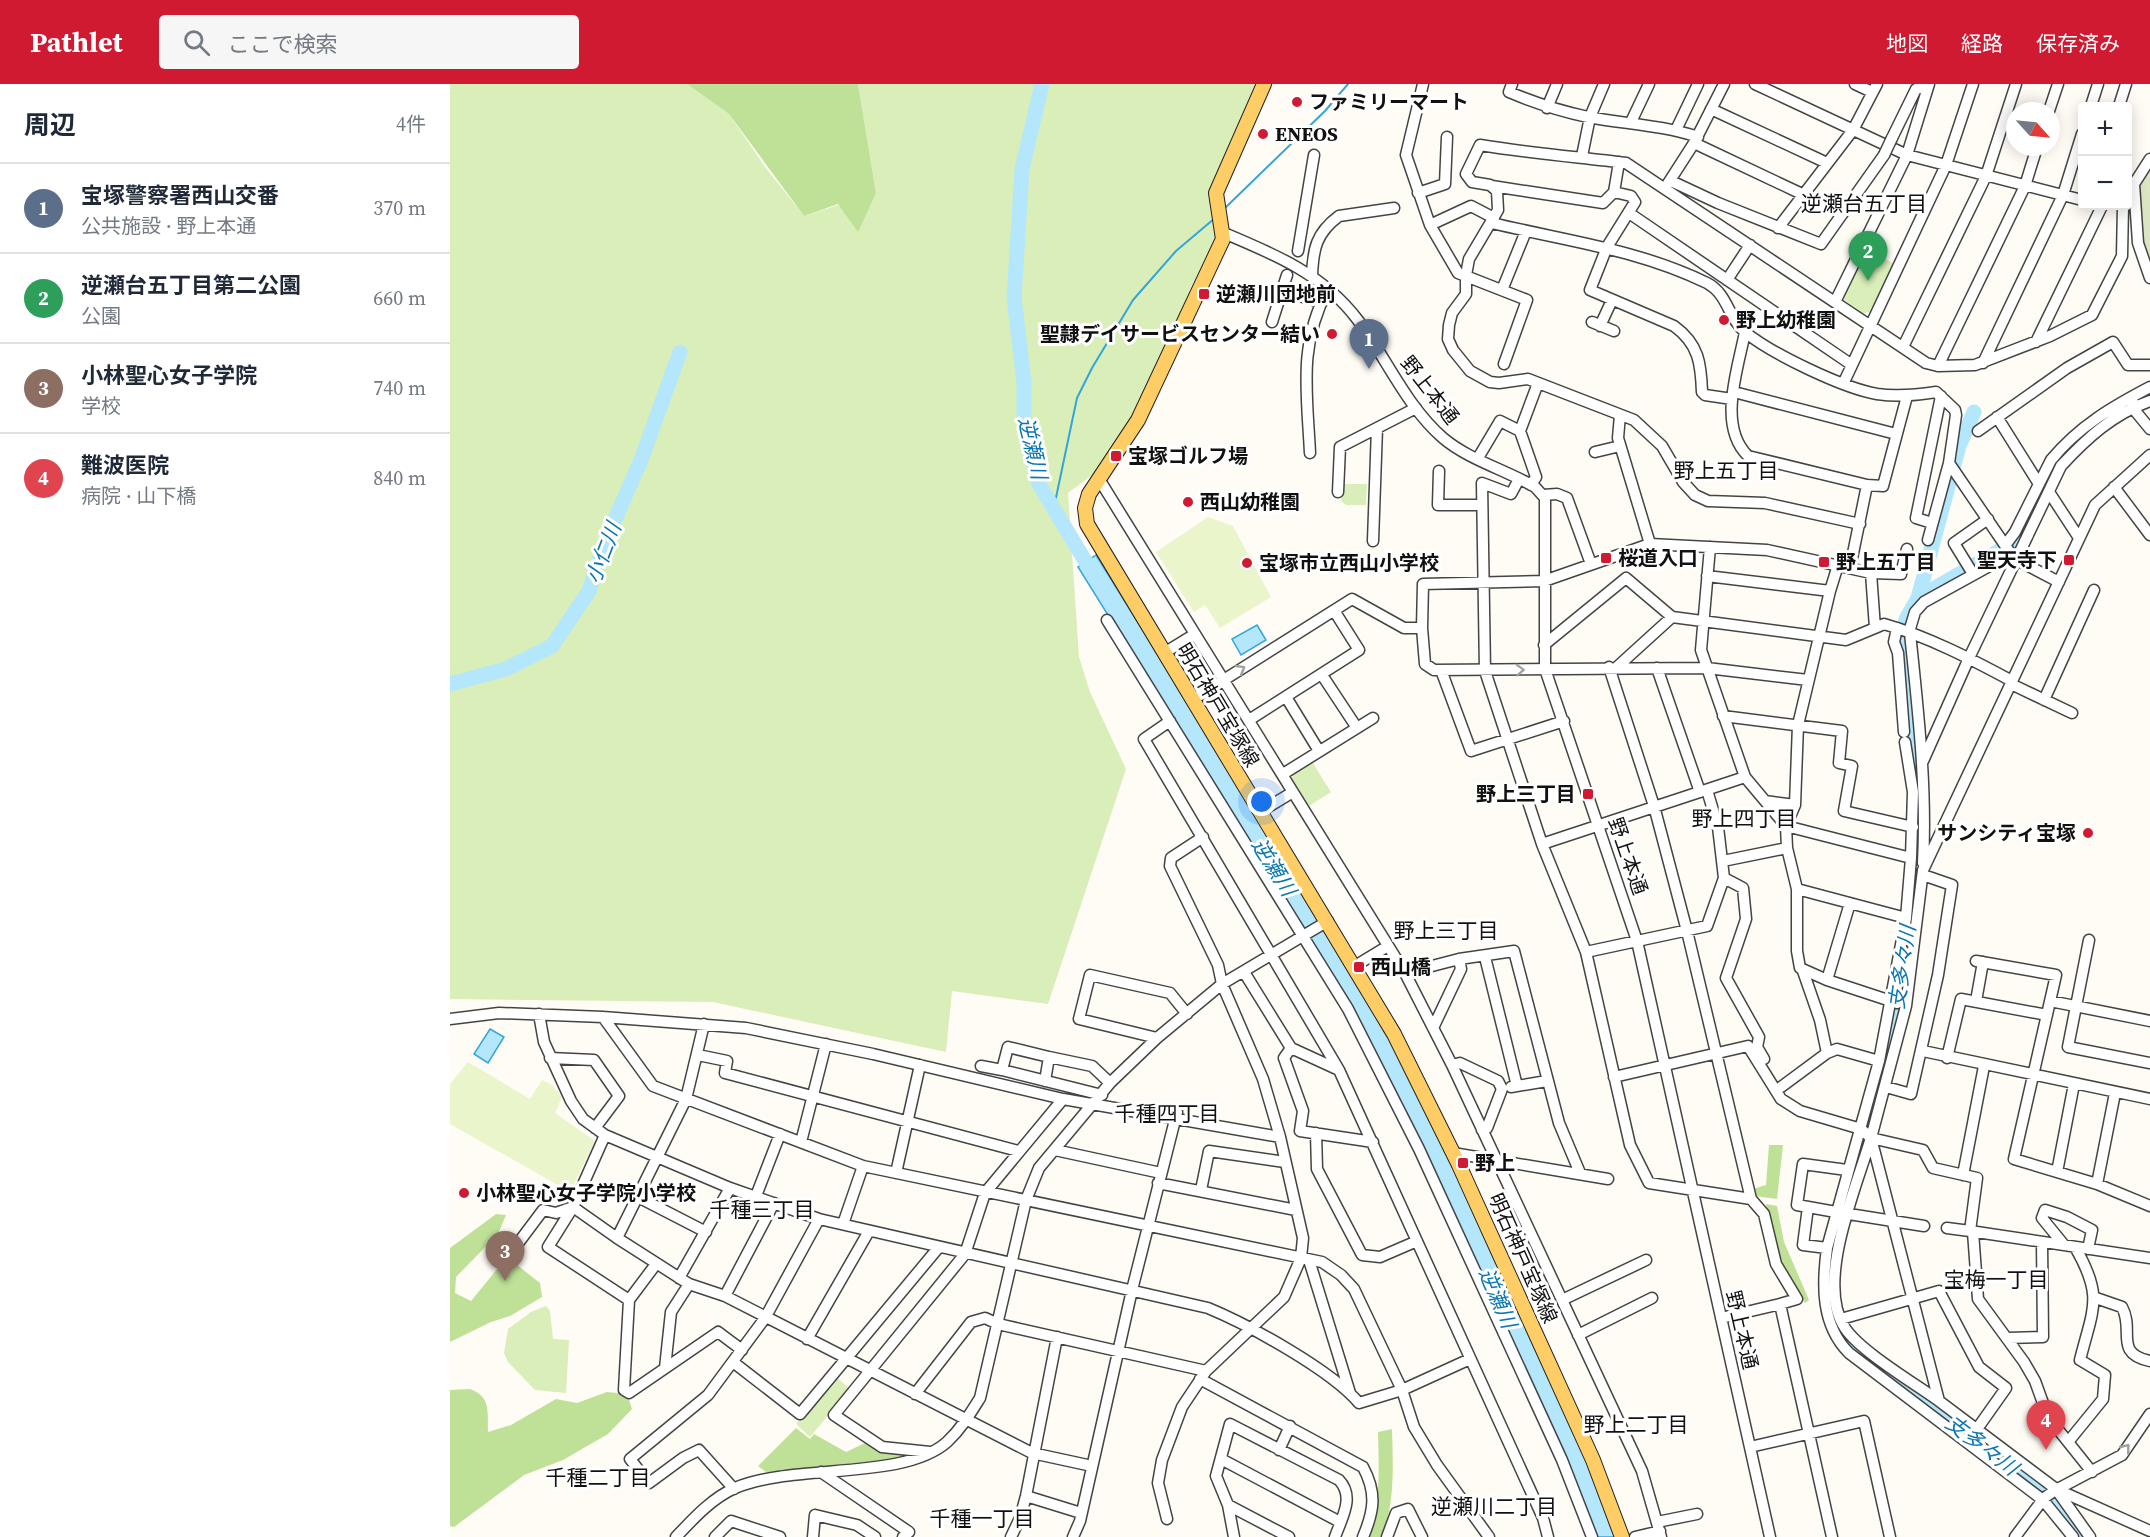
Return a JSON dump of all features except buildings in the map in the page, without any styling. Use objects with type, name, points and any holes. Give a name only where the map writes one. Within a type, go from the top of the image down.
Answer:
[{"type":"main road","points":[[1224,233],[1216,193],[1264,84]]},
{"type":"main road","name":"明石神戸宝塚線","points":[[1224,233],[1141,415],[1099,479],[1086,503],[1085,516],[1090,532],[1328,921],[1399,1043],[1453,1153],[1593,1460],[1622,1537]]},
{"type":"street","points":[[1423,84],[1406,155],[1430,225],[1458,273],[1527,300],[1504,364]]},
{"type":"street","points":[[1512,84],[1509,92],[1547,108],[1590,117],[1676,129],[1802,194]]},
{"type":"street","points":[[1547,108],[1557,84]]},
{"type":"street","points":[[1582,156],[1590,117],[1604,84]]},
{"type":"street","points":[[1632,122],[1649,84]]},
{"type":"street","points":[[1676,129],[1698,84]]},
{"type":"street","points":[[1668,184],[1696,140],[1724,84]]},
{"type":"street","points":[[1755,84],[1907,155],[2078,199]]},
{"type":"street","points":[[1778,228],[1853,130],[1874,88],[1855,84]]},
{"type":"street","points":[[1619,162],[1614,192],[1603,203],[1472,182],[1467,174],[1480,145],[1566,158],[1582,156],[1626,163],[1668,184],[1821,244],[1884,155],[1916,89],[1928,84]]},
{"type":"street","points":[[1835,302],[1907,155],[1928,84]]},
{"type":"street","points":[[1844,382],[1946,165],[1973,84]]},
{"type":"street","points":[[1903,347],[1986,176],[2016,84]]},
{"type":"street","points":[[2052,102],[2058,84]]},
{"type":"street","points":[[2092,102],[2098,84]]},
{"type":"street","points":[[2120,102],[2126,84]]},
{"type":"street","points":[[1711,110],[1827,163]]},
{"type":"street","points":[[1418,193],[1445,184],[1447,136]]},
{"type":"street","points":[[1983,363],[2063,195],[2078,147]]},
{"type":"street","points":[[1298,251],[1314,155]]},
{"type":"street","points":[[1938,366],[2025,186],[2034,156]]},
{"type":"street","points":[[2150,159],[2134,184],[2138,243],[2150,278]]},
{"type":"street","points":[[1668,184],[1750,245],[1926,363],[1938,366],[1983,363],[2083,321],[2098,308],[2122,256],[2122,210]]},
{"type":"street","points":[[1490,185],[1497,191],[1499,201],[1493,220],[1469,259],[1466,294],[1452,313],[1449,325],[1448,339],[1460,361],[1470,371],[1490,382],[1527,379],[1634,420],[1662,446],[1683,482],[1695,495],[1708,501],[1765,503],[1860,524]]},
{"type":"street","points":[[1614,192],[1633,198],[1635,202],[1607,248],[1590,290],[1683,333],[1701,363],[1702,392],[1706,395],[1733,396],[1896,434]]},
{"type":"street","points":[[1430,225],[1471,206],[1493,220],[1526,231],[1645,257],[1720,290],[1735,320],[1745,332],[1799,364],[1875,393],[1907,396],[1936,392],[1955,410],[1956,416],[1949,463],[1928,540]]},
{"type":"street","points":[[1312,276],[1317,237],[1339,216],[1395,208]]},
{"type":"street","points":[[2036,342],[2099,210]]},
{"type":"street","points":[[2127,210],[2136,214]]},
{"type":"street","points":[[1629,213],[1852,365]]},
{"type":"street","points":[[1502,290],[1526,231]]},
{"type":"street","name":"野上本通","points":[[1224,233],[1281,257],[1328,288],[1357,319],[1416,408],[1443,438],[1531,485],[1544,495],[1546,503],[1545,669],[1637,941],[1770,1537]]},
{"type":"street","points":[[1301,234],[1317,237]]},
{"type":"street","points":[[1727,280],[1750,245]]},
{"type":"street","points":[[1272,322],[1287,275]]},
{"type":"street","points":[[1310,453],[1305,357],[1320,302],[1328,288]]},
{"type":"street","points":[[1282,291],[1320,302]]},
{"type":"street","points":[[1612,300],[1596,324],[1614,331]]},
{"type":"street","points":[[1745,332],[1733,396],[1732,421],[1737,445],[1748,456],[1867,485],[1883,486],[1907,396]]},
{"type":"street","points":[[1978,431],[2067,368],[2113,342],[2128,365],[2150,365]]},
{"type":"street","points":[[1531,485],[1536,477],[1520,431],[1538,383]]},
{"type":"street","points":[[1923,761],[1969,658],[2011,552],[2015,532],[2051,460],[2081,429],[2106,410],[2150,387]]},
{"type":"street","points":[[2134,395],[2132,407],[2150,429]]},
{"type":"street","points":[[1932,523],[1916,518],[1941,396]]},
{"type":"street","points":[[2150,401],[2132,407],[2085,440],[2061,466],[2049,492],[2011,552],[1924,602],[1894,642],[1898,653],[1905,737],[1913,792],[1911,858],[1898,1004],[1879,1061],[1849,1214],[1835,1269],[1835,1296],[1841,1319],[1844,1327],[1859,1345],[1977,1429],[2055,1490],[2150,1531]]},
{"type":"street","points":[[1338,492],[1340,447],[1416,408]]},
{"type":"street","points":[[1620,415],[1620,446],[1650,544]]},
{"type":"street","points":[[1997,417],[2039,484]]},
{"type":"street","points":[[1478,458],[1500,421],[1520,431]]},
{"type":"street","points":[[1373,541],[1377,428]]},
{"type":"street","points":[[1595,452],[1620,446]]},
{"type":"street","points":[[1923,872],[2097,502],[2150,456]]},
{"type":"street","points":[[1949,463],[2011,552],[2059,582]]},
{"type":"street","points":[[1439,471],[1438,505],[1482,506]]},
{"type":"street","points":[[1099,479],[1405,973],[1452,1065],[1642,1471],[1659,1530]]},
{"type":"street","points":[[1520,479],[1511,494],[1482,483],[1485,671],[1542,844],[1586,952],[1630,1145],[1648,1183],[1751,1198]]},
{"type":"street","points":[[1850,568],[1867,485]]},
{"type":"street","points":[[2114,487],[2150,535]]},
{"type":"street","points":[[2049,492],[2079,538]]},
{"type":"street","points":[[1544,495],[1557,494],[1567,498],[1570,502],[1591,564]]},
{"type":"street","points":[[1973,574],[1954,543],[1988,519]]},
{"type":"street","points":[[1808,680],[1707,668],[1434,670],[1425,664],[1422,628],[1423,584],[1544,581],[1650,544],[1767,550],[1871,573],[1901,574],[1907,549]]},
{"type":"street","points":[[1710,547],[1701,650],[1745,777],[1786,826],[1911,858]]},
{"type":"street","points":[[1827,1053],[1820,1020],[1797,951],[1797,889],[1787,848],[1786,826],[1795,805],[1798,725],[1838,565]]},
{"type":"street","points":[[1871,573],[1875,628]]},
{"type":"street","points":[[1707,576],[1830,591]]},
{"type":"street","points":[[1544,645],[1626,578],[1672,617],[1846,640],[1884,624],[1904,630],[1969,658],[2072,713]]},
{"type":"street","points":[[2044,700],[2094,590]]},
{"type":"street","points":[[1192,700],[1335,612],[1352,598],[1404,628],[1422,628]]},
{"type":"street","points":[[1250,720],[1359,650],[1335,612]]},
{"type":"street","points":[[1613,667],[1672,617]]},
{"type":"street","points":[[1107,620],[1348,1010],[1419,1149],[1562,1460],[1592,1537]]},
{"type":"street","points":[[1904,630],[1923,761],[1925,826],[1923,872],[1898,1004],[1886,1087],[1847,1170],[1827,1248],[1823,1278],[1828,1320],[1839,1343],[2044,1499],[2073,1537]]},
{"type":"street","points":[[1164,653],[1195,634]]},
{"type":"street","points":[[1613,667],[1654,806],[1687,930],[1751,1198],[1764,1214],[1776,1264],[1797,1299],[1721,1318]]},
{"type":"street","points":[[1586,952],[1707,926],[1724,878],[1718,826],[1657,668]]},
{"type":"street","points":[[1441,670],[1471,752],[1564,721]]},
{"type":"street","points":[[1322,675],[1356,728]]},
{"type":"street","points":[[1286,697],[1318,751]]},
{"type":"street","points":[[1723,716],[1842,731],[1839,763],[1852,766],[1844,811],[1913,827]]},
{"type":"street","points":[[1283,774],[1373,718]]},
{"type":"street","points":[[1170,721],[1144,739],[1273,954],[1339,1070],[1543,1518],[1548,1537]]},
{"type":"street","points":[[1542,844],[1745,777]]},
{"type":"street","points":[[1260,812],[1293,792]]},
{"type":"street","points":[[1765,801],[1795,805]]},
{"type":"street","points":[[1203,837],[1171,858],[1170,866],[1218,965],[1222,984],[1263,1079],[1280,1137],[1303,1238],[1305,1259],[1350,1393]]},
{"type":"street","points":[[1723,861],[1787,848]]},
{"type":"street","points":[[1886,1087],[1911,1094],[1923,1051],[1952,885],[1923,872]]},
{"type":"street","points":[[1724,878],[1743,888],[1747,912],[1726,978],[1759,1037],[1757,1047],[1781,1093]]},
{"type":"street","points":[[1797,889],[1906,918]]},
{"type":"street","points":[[1827,980],[1850,903]]},
{"type":"street","points":[[676,1537],[700,1513],[734,1489],[768,1478],[912,1461],[946,1442],[967,1421],[980,1398],[1026,1200],[1039,1167],[1099,1099],[1110,1083],[1157,1038],[1222,984],[1328,921]]},
{"type":"street","points":[[2089,940],[2068,1047],[2150,1063]]},
{"type":"street","points":[[1355,966],[1388,946]]},
{"type":"street","points":[[1405,973],[1459,959],[1514,951],[1559,1123],[1580,1173]]},
{"type":"street","points":[[1485,957],[1517,1086]]},
{"type":"street","points":[[1433,1028],[1461,969],[1459,959]]},
{"type":"street","points":[[1976,1001],[1979,961],[2056,975],[2014,1159],[2097,1184],[2150,1206]]},
{"type":"street","points":[[1803,971],[1898,1004]]},
{"type":"street","points":[[1244,972],[1291,1048],[1339,1070]]},
{"type":"street","points":[[1157,1038],[1079,1019],[1090,975],[1170,993],[1187,1014]]},
{"type":"street","points":[[1947,1058],[1961,999],[2047,1015]]},
{"type":"street","points":[[2050,1001],[2150,1021]]},
{"type":"street","points":[[450,1019],[499,1013],[540,1014],[746,1028],[920,1065],[1063,1099],[1099,1099]]},
{"type":"street","points":[[540,1014],[550,1058],[571,1101],[583,1119],[605,1135],[730,1188],[819,1219],[1208,1308],[1251,1329],[1342,1385],[1359,1403],[1402,1390],[1470,1359]]},
{"type":"street","points":[[603,1017],[653,1086],[863,1166],[1322,1262],[1341,1275],[1354,1289],[1402,1390],[1414,1427],[1489,1537]]},
{"type":"street","points":[[617,1238],[686,1099],[704,1024]]},
{"type":"street","points":[[801,1142],[826,1044]]},
{"type":"street","points":[[1614,1077],[1748,1046],[1781,1093],[1800,1111],[1923,1150],[1933,1168],[1977,1178],[1971,1232],[1978,1299],[2008,1338],[2035,1381],[2048,1417],[2092,1472]]},
{"type":"street","points":[[1002,1071],[1008,1047],[1092,1066],[1110,1083]]},
{"type":"street","points":[[1291,1048],[1284,1058],[1303,1111],[1300,1131],[1373,1142]]},
{"type":"street","points":[[1781,1093],[1827,1053],[1838,1049],[1879,1061]]},
{"type":"street","points":[[1923,1051],[1984,1066],[2150,1099]]},
{"type":"street","points":[[698,1055],[727,1061],[725,1073],[1018,1151]]},
{"type":"street","points":[[550,1058],[594,1060],[619,1096],[595,1128]]},
{"type":"street","points":[[1045,1081],[1049,1058]]},
{"type":"street","points":[[1452,1065],[1460,1063],[1496,1078],[1502,1089],[1487,1128],[1482,1130]]},
{"type":"street","points":[[896,1173],[920,1065]]},
{"type":"street","points":[[981,1066],[1045,1081],[1099,1099],[1280,1137]]},
{"type":"street","points":[[1963,1175],[1984,1066]]},
{"type":"street","points":[[1502,1089],[1547,1081]]},
{"type":"street","points":[[2057,1172],[2074,1084]]},
{"type":"street","points":[[2097,1184],[2115,1093]]},
{"type":"street","points":[[931,1452],[882,1447],[834,1415],[965,1254],[985,1193],[1063,1099]]},
{"type":"street","points":[[1073,1537],[1081,1513],[1132,1290],[1176,1116]]},
{"type":"street","points":[[1316,1133],[1317,1169],[1362,1256],[1380,1257],[1417,1241]]},
{"type":"street","points":[[1866,1133],[1939,1401]]},
{"type":"street","points":[[756,1196],[780,1134]]},
{"type":"street","points":[[605,1135],[573,1207],[548,1247],[629,1300]]},
{"type":"street","points":[[1054,1150],[1201,1190],[1296,1210]]},
{"type":"street","points":[[1201,1190],[1209,1151],[1285,1162]]},
{"type":"street","points":[[1453,1153],[1608,1179]]},
{"type":"street","points":[[1836,1212],[1797,1205],[1803,1164],[1847,1170]]},
{"type":"street","points":[[843,1224],[863,1166]]},
{"type":"street","points":[[679,1278],[730,1188]]},
{"type":"street","points":[[638,1197],[706,1232]]},
{"type":"street","points":[[724,1296],[774,1203]]},
{"type":"street","points":[[573,1207],[689,1284],[724,1296],[1032,1453],[1092,1466]]},
{"type":"street","points":[[513,1250],[543,1210],[556,1213],[573,1207]]},
{"type":"street","points":[[1808,1207],[1803,1245],[1827,1248]]},
{"type":"street","points":[[2064,1245],[2042,1218],[2044,1210],[2067,1216],[2092,1230],[2088,1249]]},
{"type":"street","points":[[1849,1214],[1924,1226]]},
{"type":"street","points":[[734,1489],[699,1450],[683,1458],[649,1483],[630,1459],[708,1395],[765,1318],[819,1219]]},
{"type":"street","points":[[1947,1228],[2150,1258]]},
{"type":"street","points":[[807,1339],[869,1230]]},
{"type":"street","points":[[2008,1338],[2043,1337],[2042,1242]]},
{"type":"street","points":[[733,1362],[800,1414],[939,1247]]},
{"type":"street","points":[[2068,1442],[2103,1400],[2105,1375],[2080,1360],[2096,1298],[2088,1270],[2075,1247]]},
{"type":"street","points":[[1167,1519],[1158,1483],[1162,1460],[1182,1407],[1203,1375],[1284,1297],[1305,1259]]},
{"type":"street","points":[[1562,1300],[1646,1260]]},
{"type":"street","points":[[656,1264],[629,1300],[624,1390],[629,1393],[718,1332],[742,1350]]},
{"type":"street","points":[[665,1368],[671,1312],[689,1284]]},
{"type":"street","points":[[1841,1319],[1939,1292],[1979,1367],[2006,1388],[1977,1429]]},
{"type":"street","points":[[1578,1335],[1652,1298]]},
{"type":"street","points":[[2096,1298],[2122,1307],[2131,1353],[2137,1358],[2150,1361]]},
{"type":"street","points":[[1780,1305],[1832,1537]]},
{"type":"street","points":[[915,1394],[971,1322],[985,1318],[998,1324],[1120,1350],[1203,1375],[1363,1467],[1374,1493],[1373,1512],[1363,1537]]},
{"type":"street","points":[[1011,1537],[1020,1518],[1026,1496],[1032,1453],[1057,1337]]},
{"type":"street","points":[[2015,1537],[2044,1499],[2055,1490],[2122,1455],[2150,1414]]},
{"type":"street","points":[[1750,1447],[1864,1421],[1890,1537]]},
{"type":"street","points":[[1234,1537],[1228,1505],[1216,1476],[1230,1424],[1339,1480],[1346,1488],[1348,1500],[1335,1537]]},
{"type":"street","points":[[1279,1450],[1290,1426]]},
{"type":"street","points":[[1221,1459],[1340,1522]]},
{"type":"street","points":[[821,1472],[909,1532],[903,1537]]},
{"type":"street","points":[[2055,1490],[2090,1537]]},
{"type":"street","points":[[1026,1496],[1081,1513]]},
{"type":"street","points":[[1228,1505],[1289,1537]]},
{"type":"street","points":[[1387,1537],[1396,1513],[1408,1509],[1422,1537]]},
{"type":"street","points":[[1635,1537],[1697,1514]]},
{"type":"street","points":[[813,1537],[815,1515],[858,1525],[876,1537]]},
{"type":"street","points":[[715,1537],[731,1521],[780,1537]]},
{"type":"green space","points":[[450,84],[687,84],[729,114],[765,167],[804,216],[876,193],[858,84],[1259,84],[1211,195],[1216,238],[1189,291],[1192,294],[1143,404],[1104,466],[1068,493],[1079,657],[1090,692],[1126,769],[1048,1004],[952,991],[946,1052],[713,1002],[450,999]]},
{"type":"green space","points":[[687,84],[858,84],[876,193],[858,232],[838,204],[804,216],[729,114]]},
{"type":"green space","points":[[2150,163],[2150,269],[2143,248],[2138,183]]},
{"type":"green space","points":[[1865,249],[1893,263],[1872,312],[1863,313],[1842,298]]},
{"type":"green space","points":[[1342,484],[1367,484],[1366,505],[1346,505],[1341,501]]},
{"type":"green space","points":[[1208,517],[1233,526],[1271,597],[1220,628],[1205,605],[1194,612],[1156,552]]},
{"type":"green space","points":[[1311,760],[1331,792],[1309,806],[1292,778],[1294,772]]},
{"type":"green space","points":[[468,1062],[530,1099],[542,1080],[552,1085],[562,1097],[555,1113],[595,1141],[570,1192],[450,1124],[450,1084]]},
{"type":"green space","points":[[1769,1145],[1783,1145],[1777,1199],[1754,1196],[1753,1189],[1766,1185]]},
{"type":"green space","points":[[1766,1204],[1777,1206],[1784,1242],[1809,1300],[1805,1303],[1779,1261]]},
{"type":"green space","points":[[496,1214],[506,1215],[498,1234],[456,1277],[455,1293],[471,1301],[507,1257],[540,1283],[542,1297],[510,1316],[491,1322],[450,1342],[450,1248]]},
{"type":"green space","points":[[546,1306],[550,1311],[553,1339],[569,1340],[566,1393],[535,1390],[508,1362],[504,1353],[508,1329],[531,1312]]},
{"type":"green space","points":[[836,1377],[850,1389],[810,1437],[796,1424]]},
{"type":"green space","points":[[470,1389],[482,1396],[485,1401],[488,1412],[488,1432],[511,1425],[556,1399],[577,1403],[607,1392],[627,1394],[632,1409],[608,1434],[563,1460],[524,1475],[454,1527],[450,1526],[450,1390]]},
{"type":"green space","points":[[796,1428],[810,1439],[814,1434],[846,1452],[865,1443],[883,1450],[918,1452],[909,1458],[766,1472],[758,1466]]},
{"type":"green space","points":[[1392,1429],[1392,1484],[1386,1524],[1382,1537],[1367,1537],[1377,1498],[1378,1432]]},
{"type":"water","points":[[1096,555],[1216,748],[1405,1062],[1588,1456],[1617,1537],[1594,1537],[1529,1380],[1310,939],[1078,567]]},
{"type":"water","points":[[1257,625],[1266,640],[1241,655],[1232,639]]},
{"type":"water","points":[[490,1029],[504,1037],[488,1063],[474,1054]]},
{"type":"waterway","name":"逆瀬川","points":[[1042,84],[1022,169],[1014,298],[1024,382],[1024,419],[1028,446],[1039,484],[1096,579]]},
{"type":"waterway","points":[[1223,210],[1325,111],[1348,84]]},
{"type":"waterway","points":[[1054,507],[1077,398],[1092,368],[1133,300],[1176,251],[1215,218]]},
{"type":"waterway","name":"小仁川","points":[[450,684],[506,669],[552,646],[589,591],[608,535],[641,460],[680,352]]},
{"type":"waterway","points":[[1918,598],[1959,446],[1974,412]]},
{"type":"waterway","name":"支多々川","points":[[1917,801],[1917,778],[1902,643],[1906,619],[1918,598],[2016,541],[2058,459],[2071,445]]},
{"type":"waterway","name":"支多々川","points":[[1845,1201],[1897,1013],[1911,909]]},
{"type":"waterway","name":"支多々川","points":[[1834,1318],[1840,1332],[1858,1352],[2045,1492],[2080,1537]]},
{"type":"place","name":"ファミリーマート","points":[[1297,102]]},
{"type":"place","name":"ENEOS","points":[[1263,134]]},
{"type":"place","name":"逆瀬台五丁目第二公園","points":[[1868,281]]},
{"type":"place","name":"逆瀬川団地前","points":[[1204,294]]},
{"type":"place","name":"野上幼稚園","points":[[1724,320]]},
{"type":"place","name":"聖隷デイサービスセンター結い","points":[[1332,334]]},
{"type":"place","name":"宝塚警察署西山交番","points":[[1369,369]]},
{"type":"place","name":"宝塚ゴルフ場","points":[[1116,456]]},
{"type":"place","name":"西山幼稚園","points":[[1188,502]]},
{"type":"place","name":"桜道入口","points":[[1606,558]]},
{"type":"place","name":"聖天寺下","points":[[2069,560]]},
{"type":"place","name":"野上五丁目","points":[[1824,562]]},
{"type":"place","name":"宝塚市立西山小学校","points":[[1247,563]]},
{"type":"place","name":"野上三丁目","points":[[1588,794]]},
{"type":"place","name":"サンシティ宝塚","points":[[2088,833]]},
{"type":"place","name":"西山橋","points":[[1359,967]]},
{"type":"place","name":"野上","points":[[1463,1163]]},
{"type":"place","name":"小林聖心女子学院小学校","points":[[464,1193]]},
{"type":"place","name":"小林聖心女子学院","points":[[505,1281]]},
{"type":"place","name":"難波医院","points":[[2046,1450]]},
{"type":"district","name":"逆瀬台五丁目","points":[[1864,203]]},
{"type":"district","name":"野上五丁目","points":[[1726,470]]},
{"type":"district","name":"野上四丁目","points":[[1744,818]]},
{"type":"district","name":"野上三丁目","points":[[1446,930]]},
{"type":"district","name":"千種四丁目","points":[[1167,1113]]},
{"type":"district","name":"千種三丁目","points":[[762,1209]]},
{"type":"district","name":"宝梅一丁目","points":[[1996,1279]]},
{"type":"district","name":"野上二丁目","points":[[1636,1424]]},
{"type":"district","name":"千種二丁目","points":[[598,1477]]},
{"type":"district","name":"逆瀬川二丁目","points":[[1494,1506]]},
{"type":"district","name":"千種一丁目","points":[[982,1518]]}]
